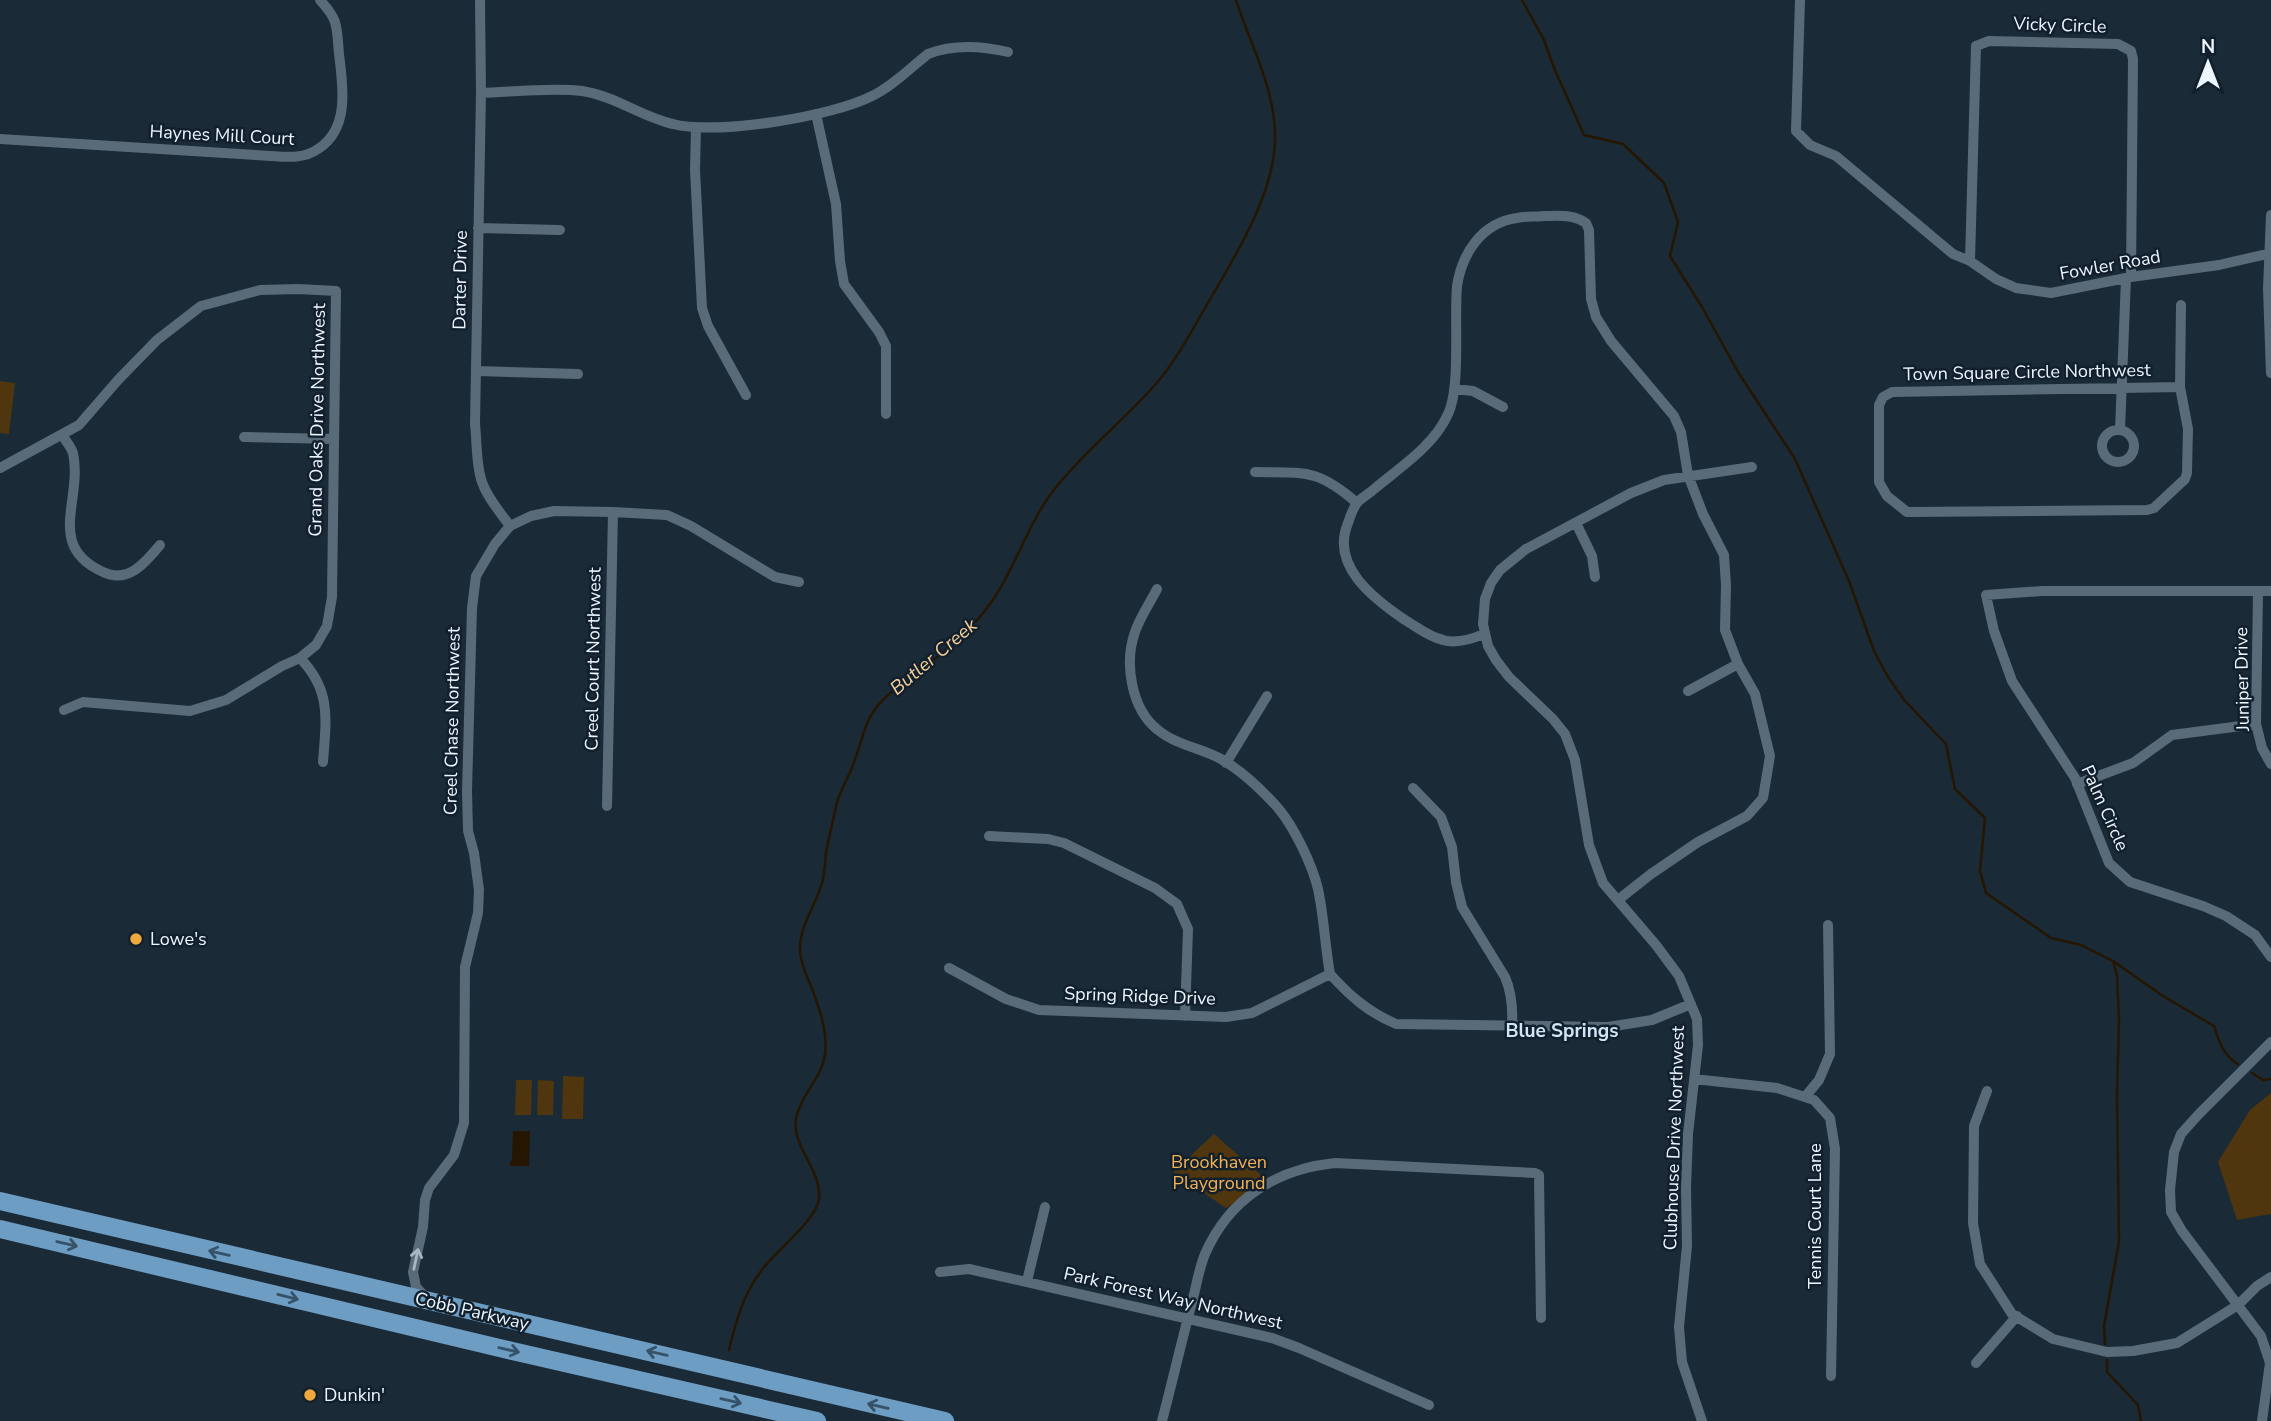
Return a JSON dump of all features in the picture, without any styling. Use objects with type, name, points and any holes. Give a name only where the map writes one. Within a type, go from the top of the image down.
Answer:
[{"type":"main road","name":"Cobb Parkway","points":[[0,1201],[945,1421]]},
{"type":"main road","name":"Cobb Parkway","points":[[0,1229],[817,1421]]},
{"type":"street","name":"Haynes Mill Court","points":[[0,139],[302,157],[332,138],[342,112],[336,23],[330,10],[320,0]]},
{"type":"street","name":"Darter Drive","points":[[480,0],[475,424],[482,481],[510,526]]},
{"type":"street","name":"Fowler Road","points":[[1800,0],[1796,131],[1810,145],[1836,156],[1953,254],[1970,261],[1996,279],[2017,288],[2051,293],[2129,277],[2219,265],[2271,253]]},
{"type":"street","name":"Vicky Circle","points":[[1970,261],[1976,46],[1989,41],[2118,44],[2130,51],[2133,59],[2129,277]]},
{"type":"street","points":[[481,93],[582,91],[605,97],[672,124],[696,127],[727,126],[816,114],[873,96],[928,54],[939,50],[964,46],[1008,52]]},
{"type":"street","points":[[816,114],[836,204],[844,284],[879,331],[886,346],[886,414]]},
{"type":"street","points":[[696,127],[695,170],[702,308],[708,326],[746,396]]},
{"type":"street","points":[[2271,215],[2268,289],[2271,373]]},
{"type":"street","points":[[1485,634],[1449,641],[1435,638],[1398,615],[1362,586],[1348,563],[1346,526],[1357,503],[1428,442],[1440,428],[1452,404],[1457,286],[1467,252],[1478,237],[1515,218],[1561,216],[1580,219],[1588,225],[1590,237],[1591,299],[1596,317],[1611,341],[1674,416],[1681,432],[1688,475],[1703,514],[1724,555],[1725,630],[1738,664],[1755,694],[1770,756],[1763,798],[1747,817],[1698,842],[1618,900]]},
{"type":"street","points":[[478,228],[560,230]]},
{"type":"street","points":[[2120,430],[2129,277]]},
{"type":"street","name":"Grand Oaks Drive Northwest","points":[[0,468],[79,425],[157,340],[201,306],[260,290],[336,291],[332,597],[327,626],[316,645],[300,658]]},
{"type":"street","name":"Town Square Circle Northwest","points":[[2180,387],[1892,392],[1883,397],[1879,405],[1879,482],[1882,490],[1894,503],[1907,512],[2154,508],[2185,479],[2187,473],[2188,429],[2180,387],[2182,305]]},
{"type":"street","points":[[476,371],[578,374]]},
{"type":"street","points":[[1454,389],[1479,393],[1503,407]]},
{"type":"street","points":[[62,435],[72,450],[75,471],[69,537],[75,551],[89,566],[111,576],[131,573],[160,545]]},
{"type":"street","points":[[244,437],[334,439]]},
{"type":"street","name":"Clubhouse Drive Northwest","points":[[1702,1421],[1687,1383],[1679,1340],[1679,1314],[1687,1246],[1688,1134],[1698,1045],[1697,1019],[1679,976],[1657,945],[1602,883],[1589,845],[1575,760],[1565,734],[1502,668],[1488,646],[1485,634],[1485,599],[1500,570],[1526,549],[1631,493],[1664,480],[1752,467]]},
{"type":"street","points":[[1255,472],[1310,473],[1328,480],[1357,503]]},
{"type":"street","points":[[510,526],[531,516],[554,511],[667,515],[691,526],[775,577],[799,582]]},
{"type":"street","name":"Creel Court Northwest","points":[[607,806],[613,512]]},
{"type":"street","points":[[1576,523],[1592,556],[1595,577]]},
{"type":"street","name":"Creel Chase Northwest","points":[[429,1301],[416,1287],[414,1266],[429,1188],[454,1155],[464,1123],[465,967],[478,913],[479,890],[468,831],[467,804],[471,608],[476,576],[495,544],[510,526]]},
{"type":"street","points":[[1157,589],[1134,634],[1131,649],[1132,688],[1142,711],[1158,731],[1226,763],[1253,783],[1279,809],[1295,834],[1318,888],[1330,974],[1361,1006],[1396,1024],[1608,1027],[1652,1020],[1691,1004]]},
{"type":"street","name":"Palm Circle","points":[[2258,591],[2042,591],[1986,595],[1994,631],[2012,681],[2077,784],[2109,863],[2130,882],[2225,916],[2255,935],[2271,957]]},
{"type":"street","points":[[2258,591],[2271,591]]},
{"type":"street","name":"Juniper Drive","points":[[2258,591],[2256,724],[2262,748],[2271,764]]},
{"type":"street","points":[[64,710],[83,702],[190,711],[226,700],[300,658],[312,670],[324,697],[327,712],[323,762]]},
{"type":"street","points":[[1688,691],[1738,664]]},
{"type":"street","points":[[1226,763],[1267,696]]},
{"type":"street","points":[[2077,784],[2133,763],[2172,735],[2256,724]]},
{"type":"street","points":[[1413,788],[1441,817],[1451,847],[1462,907],[1506,977],[1513,1000],[1512,1026]]},
{"type":"street","points":[[989,836],[1035,837],[1065,843],[1155,888],[1177,904],[1188,929],[1185,1016]]},
{"type":"street","points":[[1805,1097],[1819,1080],[1830,1054],[1828,925]]},
{"type":"street","name":"Spring Ridge Drive","points":[[949,968],[1006,999],[1040,1010],[1226,1017],[1252,1013],[1330,974]]},
{"type":"street","points":[[2262,1421],[2271,1365],[2261,1336],[2182,1231],[2171,1212],[2171,1171],[2181,1134],[2271,1042]]},
{"type":"street","name":"Tennis Court Lane","points":[[1694,1079],[1777,1088],[1814,1100],[1830,1118],[1835,1149],[1831,1376]]},
{"type":"street","points":[[1987,1091],[1974,1126],[1973,1223],[1980,1264],[2012,1314],[2053,1339],[2107,1352],[2120,1352],[2177,1343],[2238,1306],[2257,1286],[2271,1277]]},
{"type":"street","points":[[1162,1421],[1205,1255],[1221,1224],[1242,1201],[1264,1185],[1288,1173],[1335,1163],[1539,1175],[1541,1318]]},
{"type":"street","points":[[1027,1281],[1045,1207]]},
{"type":"street","name":"Park Forest Way Northwest","points":[[940,1272],[969,1269],[1272,1338],[1429,1405]]},
{"type":"street","points":[[1976,1363],[2017,1316]]},
{"type":"green space","points":[[0,381],[15,383],[9,434],[0,433]]},
{"type":"green space","points":[[563,1076],[584,1077],[583,1119],[562,1119]]},
{"type":"green space","points":[[516,1080],[532,1080],[531,1115],[515,1115]]},
{"type":"green space","points":[[538,1080],[554,1081],[553,1115],[537,1115]]},
{"type":"green space","points":[[2271,1093],[2271,1214],[2237,1220],[2218,1162],[2250,1110]]},
{"type":"green space","name":"Brookhaven Playground","points":[[1214,1134],[1269,1182],[1226,1208],[1173,1172]]},
{"type":"shaded area","points":[[513,1131],[530,1131],[529,1166],[510,1166]]},
{"type":"waterway","name":"Butler Creek","points":[[729,1350],[749,1289],[767,1263],[811,1217],[819,1199],[816,1178],[798,1138],[796,1118],[802,1101],[820,1071],[826,1045],[820,1011],[801,959],[800,949],[805,923],[822,883],[837,801],[866,726],[884,699],[959,638],[978,619],[1000,588],[1036,518],[1057,486],[1162,377],[1226,272],[1250,227],[1269,180],[1274,157],[1274,116],[1266,82],[1236,0]]},
{"type":"waterway","points":[[1522,0],[1544,40],[1584,135],[1623,144],[1664,183],[1678,222],[1670,256],[1738,372],[1795,459],[1849,581],[1874,651],[1888,677],[1905,701],[1946,744],[1955,789],[1985,818],[1980,871],[1986,893],[2051,938],[2081,945],[2113,961],[2163,996],[2214,1026],[2225,1052],[2238,1064]]},
{"type":"waterway","points":[[2105,1344],[2104,1326],[2119,1242],[2119,1020],[2117,975],[2113,961]]},
{"type":"waterway","points":[[2252,1073],[2263,1080],[2271,1079]]},
{"type":"waterway","points":[[2107,1360],[2107,1372],[2138,1405],[2141,1421]]},
{"type":"place","name":"Lowe's","points":[[136,939]]},
{"type":"place","name":"Dunkin'","points":[[310,1395]]},
{"type":"district","name":"Blue Springs","points":[[1562,1030]]}]
